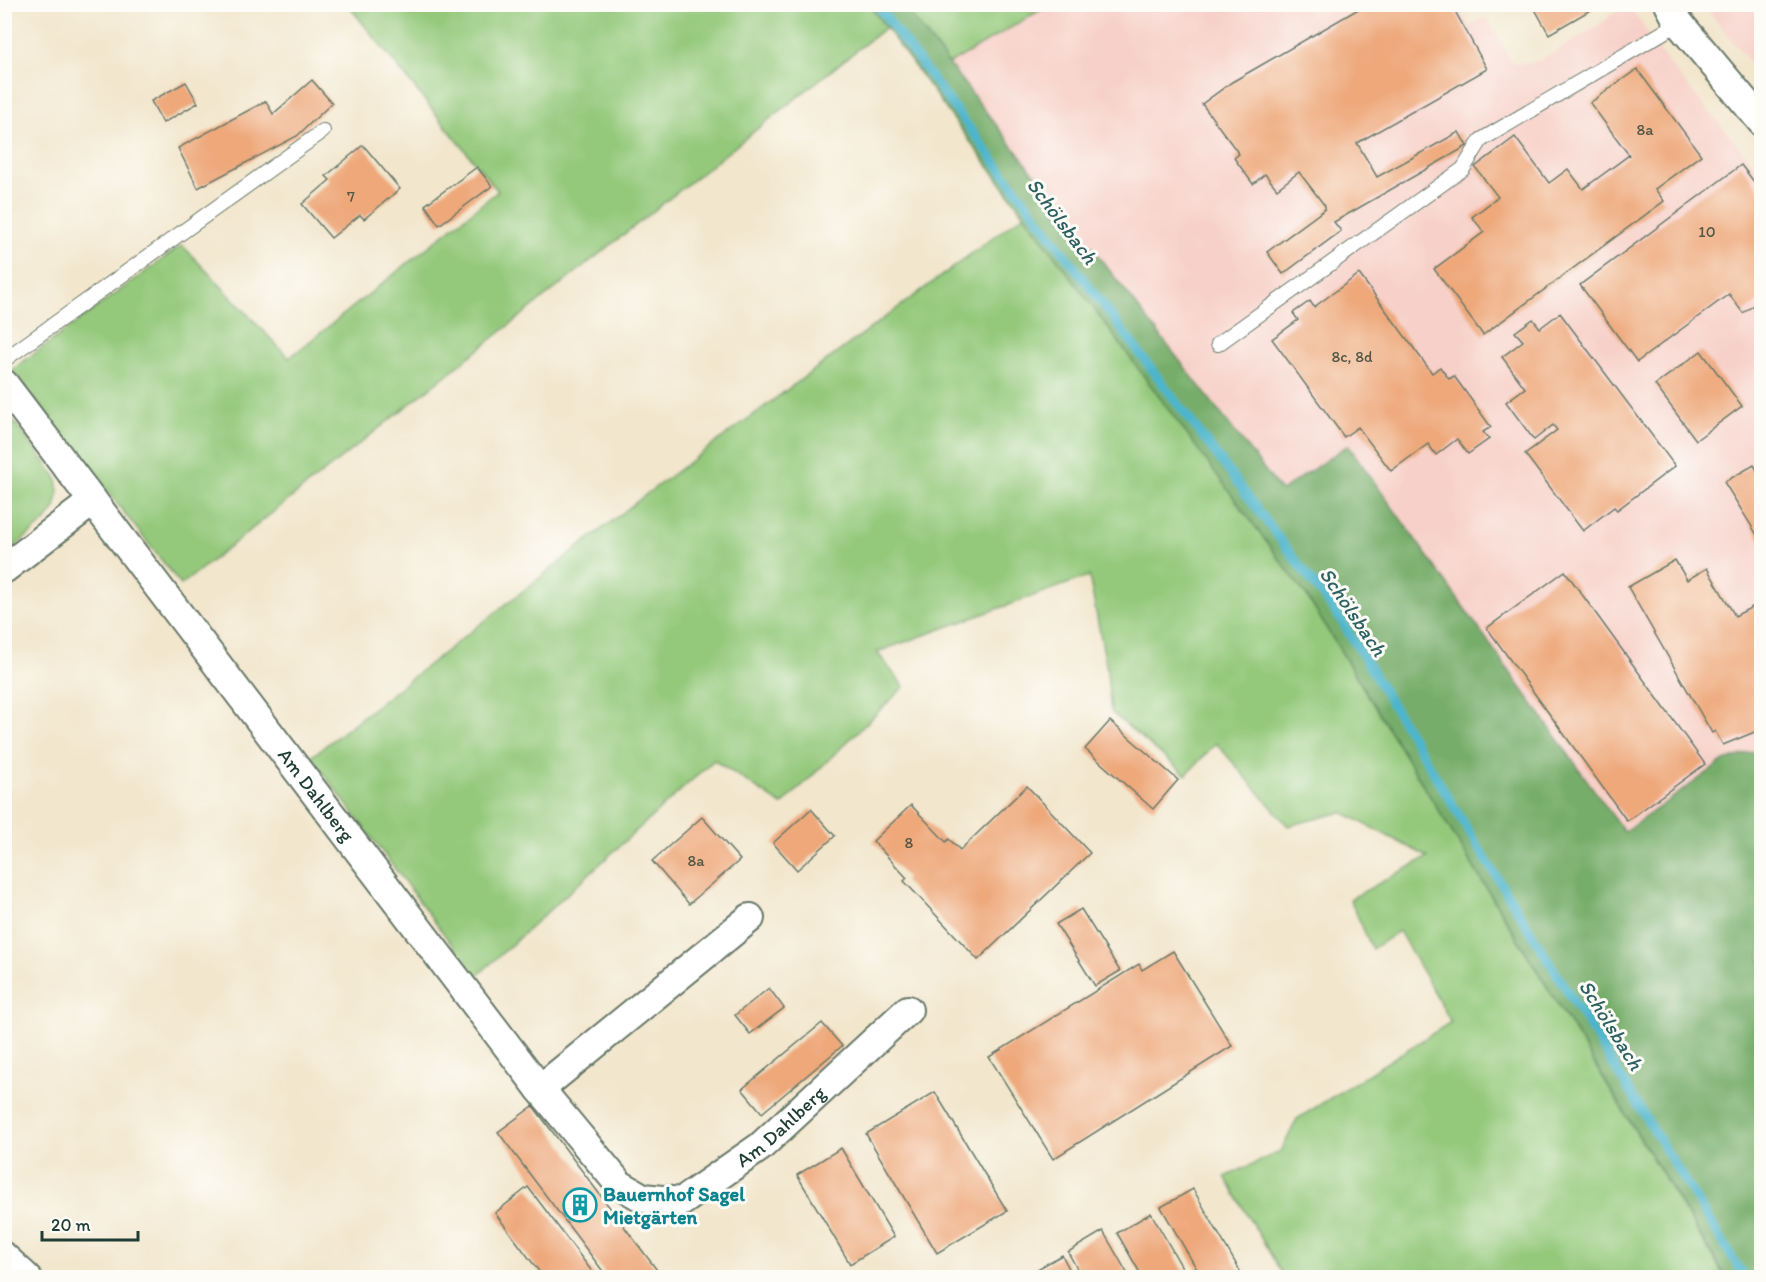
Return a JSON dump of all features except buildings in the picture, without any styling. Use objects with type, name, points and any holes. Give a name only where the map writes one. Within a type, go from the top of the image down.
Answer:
[{"type":"street","points":[[1674,14],[1761,122]]},
{"type":"street","name":"Am Dahlberg","points":[[4,384],[540,1089],[619,1184],[643,1198],[681,1202],[760,1147],[908,1010]]},
{"type":"street","points":[[4,569],[93,501]]},
{"type":"street","points":[[540,1089],[750,918]]},
{"type":"street","points":[[4,1257],[27,1278]]},
{"type":"lane","points":[[1218,344],[1463,169],[1481,140],[1674,14]]},
{"type":"lane","points":[[4,360],[323,131]]},
{"type":"shaded area","points":[[1049,5],[1456,5],[1469,26],[1486,16],[1515,64],[1539,61],[1604,22],[1621,5],[1629,5],[1666,60],[1761,173],[1761,749],[1724,761],[1624,833],[1348,445],[1281,491],[949,64]]},
{"type":"shaded area","points":[[1704,5],[1761,5],[1761,75],[1732,41]]},
{"type":"green space","points":[[869,4],[886,27],[181,585],[12,370],[182,245],[289,358],[498,191],[348,5]]},
{"type":"green space","points":[[869,5],[903,5],[1281,491],[1348,445],[1624,832],[1724,761],[1761,749],[1761,1277],[1726,1277],[1308,598]]},
{"type":"green space","points":[[903,5],[1049,5],[949,64]]},
{"type":"green space","points":[[1025,214],[1308,598],[1725,1277],[1284,1277],[1225,1177],[1281,1151],[1297,1119],[1451,1022],[1399,931],[1372,949],[1350,899],[1428,857],[1342,812],[1288,826],[1216,743],[1186,775],[1111,712],[1106,664],[1089,576],[877,652],[904,687],[782,805],[714,760],[476,977],[311,757],[649,492]]},
{"type":"green space","points":[[5,410],[57,478],[59,492],[55,508],[45,522],[5,554]]},
{"type":"waterway","name":"Schölsbach","points":[[876,4],[1341,620],[1485,858],[1745,1278]]},
{"type":"place","name":"Bauernhof Sagel Mietgärten","points":[[580,1205]]}]
